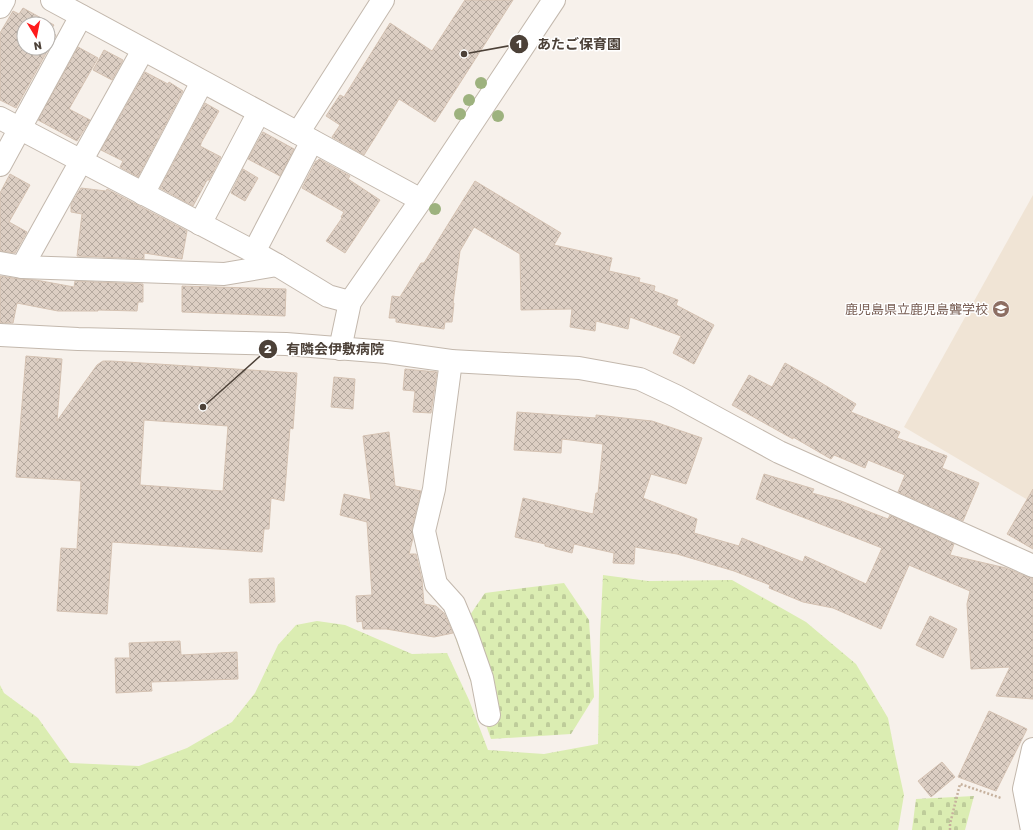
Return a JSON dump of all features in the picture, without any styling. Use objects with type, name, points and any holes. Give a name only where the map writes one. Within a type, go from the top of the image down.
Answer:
[{"type":"street","points":[[0,7],[4,0]]},
{"type":"street","points":[[52,0],[420,200]]},
{"type":"street","points":[[254,252],[305,137],[383,0]]},
{"type":"street","points":[[340,349],[350,302],[554,0]]},
{"type":"street","points":[[0,165],[81,16]]},
{"type":"street","points":[[22,267],[143,50]]},
{"type":"street","points":[[143,194],[202,82]]},
{"type":"street","points":[[200,224],[259,112]]},
{"type":"street","points":[[0,118],[254,252],[328,296],[350,302]]},
{"type":"street","points":[[0,263],[22,267],[224,274],[277,265]]},
{"type":"street","points":[[0,335],[78,339],[286,344],[388,352],[451,361],[579,368],[640,379],[676,396],[779,452],[1033,566]]},
{"type":"street","points":[[451,361],[434,489],[424,531],[436,584],[454,604],[467,635],[482,678],[489,715]]},
{"type":"street","points":[[1032,830],[1024,789],[1033,749]]},
{"type":"path","points":[[950,830],[950,824],[960,784],[1028,807]]},
{"type":"shaded area","name":"鹿児島県立鹿児島聾学校","points":[[1033,195],[1033,503],[904,427]]},
{"type":"green space","points":[[603,575],[648,581],[732,580],[806,622],[856,664],[888,718],[904,795],[898,830],[0,830],[0,685],[4,693],[38,718],[70,763],[139,766],[187,748],[232,722],[255,693],[278,645],[296,625],[317,621],[345,625],[412,654],[447,653],[469,700],[488,750],[544,754],[598,744],[600,635]]},
{"type":"green space","points":[[564,583],[589,620],[594,697],[571,734],[491,739],[455,637],[485,593]]},
{"type":"green space","points":[[974,796],[965,830],[912,830],[916,799]]},
{"type":"building","points":[[465,0],[513,0],[435,122],[399,99],[364,155],[332,137],[340,125],[326,116],[340,95],[344,97],[390,23],[432,51]]},
{"type":"building","points":[[23,8],[38,16],[16,16],[16,56],[44,56],[16,108],[0,100],[0,33],[13,11],[19,14]]},
{"type":"building","points":[[78,47],[98,58],[69,109],[90,120],[77,141],[38,120]]},
{"type":"building","points":[[104,50],[123,60],[112,80],[93,70]]},
{"type":"building","points":[[145,72],[168,84],[169,82],[183,91],[138,177],[120,167],[123,161],[101,150]]},
{"type":"building","points":[[205,103],[219,111],[200,146],[221,157],[193,206],[160,188]]},
{"type":"building","points":[[263,132],[294,149],[280,176],[248,159]]},
{"type":"building","points":[[319,159],[350,176],[348,179],[380,200],[345,253],[326,241],[342,218],[341,217],[344,212],[302,188],[316,161]]},
{"type":"building","points":[[243,169],[258,178],[245,201],[231,193]]},
{"type":"building","points":[[10,174],[30,185],[9,222],[27,232],[15,253],[0,251],[0,193]]},
{"type":"building","points":[[475,181],[561,233],[554,245],[612,258],[609,271],[640,278],[639,282],[655,286],[654,291],[678,300],[676,305],[714,325],[694,364],[673,353],[681,336],[630,317],[628,329],[596,321],[595,331],[570,327],[572,309],[521,310],[520,254],[474,227],[460,251],[452,322],[445,322],[444,329],[396,322],[396,318],[389,318],[392,296],[400,297],[421,263],[424,263]]},
{"type":"building","points":[[81,188],[106,191],[107,189],[187,231],[182,259],[144,253],[144,259],[77,256],[82,214],[71,212],[71,204]]},
{"type":"building","points":[[0,276],[36,280],[74,287],[75,281],[143,284],[143,302],[138,302],[137,311],[58,311],[17,303],[13,323],[0,323]]},
{"type":"building","points":[[182,286],[286,289],[285,316],[182,312]]},
{"type":"building","points":[[26,356],[62,359],[57,421],[97,365],[103,361],[297,373],[293,429],[290,428],[284,501],[271,498],[269,529],[264,529],[262,552],[112,542],[107,614],[57,611],[61,548],[77,549],[81,481],[16,477]],"holes":[[[144,420],[228,426],[223,491],[140,485]]]},
{"type":"building","points":[[785,363],[856,404],[851,412],[900,432],[897,438],[947,456],[942,468],[979,483],[963,521],[898,492],[905,475],[868,460],[865,468],[834,455],[831,459],[732,405],[749,375],[772,387]]},
{"type":"building","points":[[405,369],[437,372],[431,413],[413,412],[415,391],[403,390]]},
{"type":"building","points":[[334,377],[355,379],[353,409],[331,407]]},
{"type":"building","points":[[517,412],[596,418],[596,415],[652,421],[702,438],[686,484],[651,474],[643,498],[697,519],[694,533],[739,546],[742,538],[803,562],[805,556],[866,584],[882,548],[756,499],[764,474],[814,489],[812,493],[841,501],[888,519],[890,515],[954,544],[950,555],[1006,568],[1033,578],[1033,699],[996,696],[1010,667],[971,669],[967,604],[970,591],[909,565],[881,629],[833,608],[803,602],[769,588],[770,585],[734,571],[677,554],[635,547],[634,564],[613,563],[614,553],[574,544],[572,553],[545,546],[545,544],[515,537],[523,498],[593,514],[596,493],[598,493],[603,444],[562,439],[561,453],[514,450]]},
{"type":"building","points":[[389,432],[395,486],[421,491],[412,528],[413,538],[409,554],[416,554],[422,580],[424,604],[436,606],[444,613],[453,633],[434,637],[386,629],[363,629],[362,621],[357,622],[356,596],[372,595],[367,522],[340,515],[344,494],[371,500],[363,436]]},
{"type":"building","points":[[1033,489],[1033,549],[1007,534]]},
{"type":"building","points":[[274,578],[275,602],[250,603],[249,579]]},
{"type":"building","points":[[930,616],[957,629],[943,658],[916,645]]},
{"type":"building","points":[[180,641],[181,655],[237,652],[238,679],[151,682],[152,691],[116,693],[115,658],[130,658],[129,643]]},
{"type":"building","points":[[989,711],[1027,729],[996,791],[958,777]]},
{"type":"building","points":[[942,762],[955,777],[931,797],[918,781]]},
{"type":"place","name":"あたご保育園","points":[[464,54]]},
{"type":"place","name":"鹿児島県立鹿児島聾学校","points":[[1001,309]]},
{"type":"place","name":"有隣会伊敷病院","points":[[203,407]]}]
